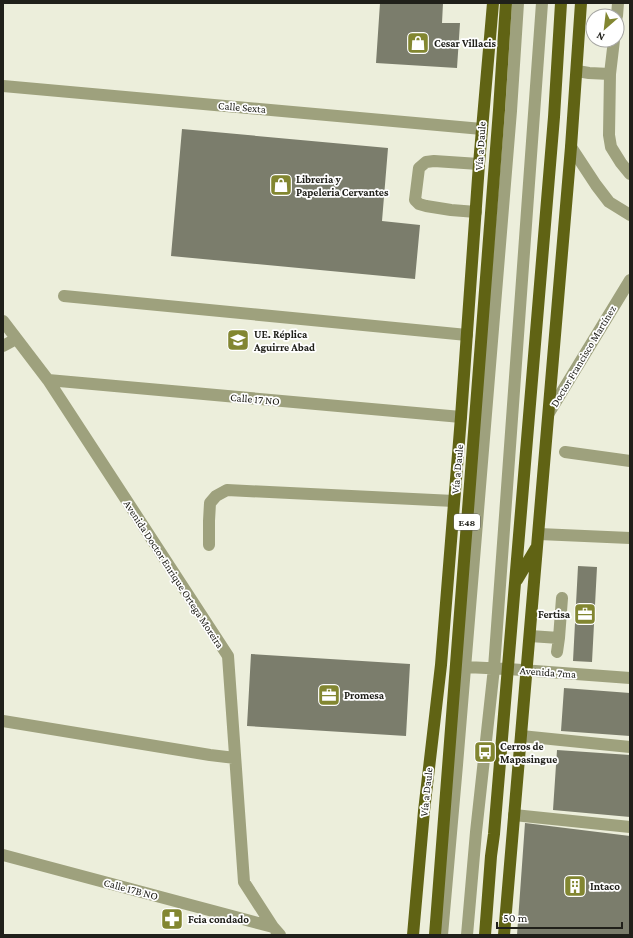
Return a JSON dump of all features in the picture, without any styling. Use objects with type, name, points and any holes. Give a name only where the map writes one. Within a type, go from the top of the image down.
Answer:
[{"type":"main road","name":"Vía a Daule","points":[[413,935],[424,811],[441,665],[479,164],[493,3]]},
{"type":"main road","name":"Vía a Daule","points":[[435,935],[506,3]]},
{"type":"main road","points":[[485,935],[554,117],[562,3]]},
{"type":"main road","points":[[504,935],[572,147],[581,3]]},
{"type":"main road","points":[[515,582],[538,540]]},
{"type":"street","points":[[442,935],[511,111],[518,3]]},
{"type":"street","points":[[467,935],[494,668],[542,3]]},
{"type":"street","points":[[613,48],[610,74],[609,135],[611,147],[630,174]]},
{"type":"street","points":[[577,71],[610,74]]},
{"type":"street","name":"Calle Sexta","points":[[3,86],[482,129]]},
{"type":"street","points":[[572,147],[596,185],[610,202],[630,216]]},
{"type":"street","points":[[476,212],[426,206],[419,204],[415,200],[419,168],[426,162],[434,161],[479,164]]},
{"type":"street","name":"Doctor Francisco Martínez","points":[[549,413],[630,280]]},
{"type":"street","points":[[64,296],[467,334]]},
{"type":"street","name":"Avenida Doctor Enrique Ortega Moreira","points":[[3,321],[48,380],[228,656],[244,882],[276,931]]},
{"type":"street","points":[[3,346],[16,339]]},
{"type":"street","name":"Calle 17 NO","points":[[48,380],[461,417]]},
{"type":"street","points":[[566,452],[630,461]]},
{"type":"street","points":[[209,545],[210,502],[216,496],[227,490],[454,501]]},
{"type":"street","points":[[538,540],[630,538]]},
{"type":"street","points":[[558,652],[562,598]]},
{"type":"street","points":[[530,636],[559,638]]},
{"type":"street","name":"Avenida 7ma","points":[[465,667],[630,678]]},
{"type":"street","points":[[3,721],[235,758]]},
{"type":"street","points":[[521,736],[630,747]]},
{"type":"street","points":[[514,815],[630,827]]},
{"type":"street","name":"Calle 17B NO","points":[[3,855],[276,931]]},
{"type":"building","name":"Cesar Villacis","points":[[380,3],[443,3],[442,23],[460,23],[457,68],[376,63]]},
{"type":"building","name":"Libreria y Papeleria Cervantes","points":[[182,129],[388,148],[382,221],[420,225],[415,279],[171,256]]},
{"type":"building","name":"Fertisa","points":[[578,566],[597,567],[592,662],[573,661]]},
{"type":"building","name":"Promesa","points":[[251,654],[410,664],[406,736],[247,726]]},
{"type":"building","points":[[564,688],[630,693],[630,736],[561,731]]},
{"type":"building","points":[[557,750],[630,755],[630,817],[553,810]]},
{"type":"building","name":"Intaco","points":[[525,823],[630,836],[630,935],[517,935]]},
{"type":"place","name":"Cesar Villacis","points":[[418,43]]},
{"type":"place","name":"Libreria y Papeleria Cervantes","points":[[281,185]]},
{"type":"place","name":"UE. Réplica Aguirre Abad","points":[[238,340]]},
{"type":"place","name":"Fertisa","points":[[585,614]]},
{"type":"place","name":"Promesa","points":[[329,695]]},
{"type":"place","name":"Cerros de Mapasingue","points":[[485,752]]},
{"type":"place","name":"Intaco","points":[[575,886]]},
{"type":"place","name":"Fcia condado","points":[[172,919]]}]
